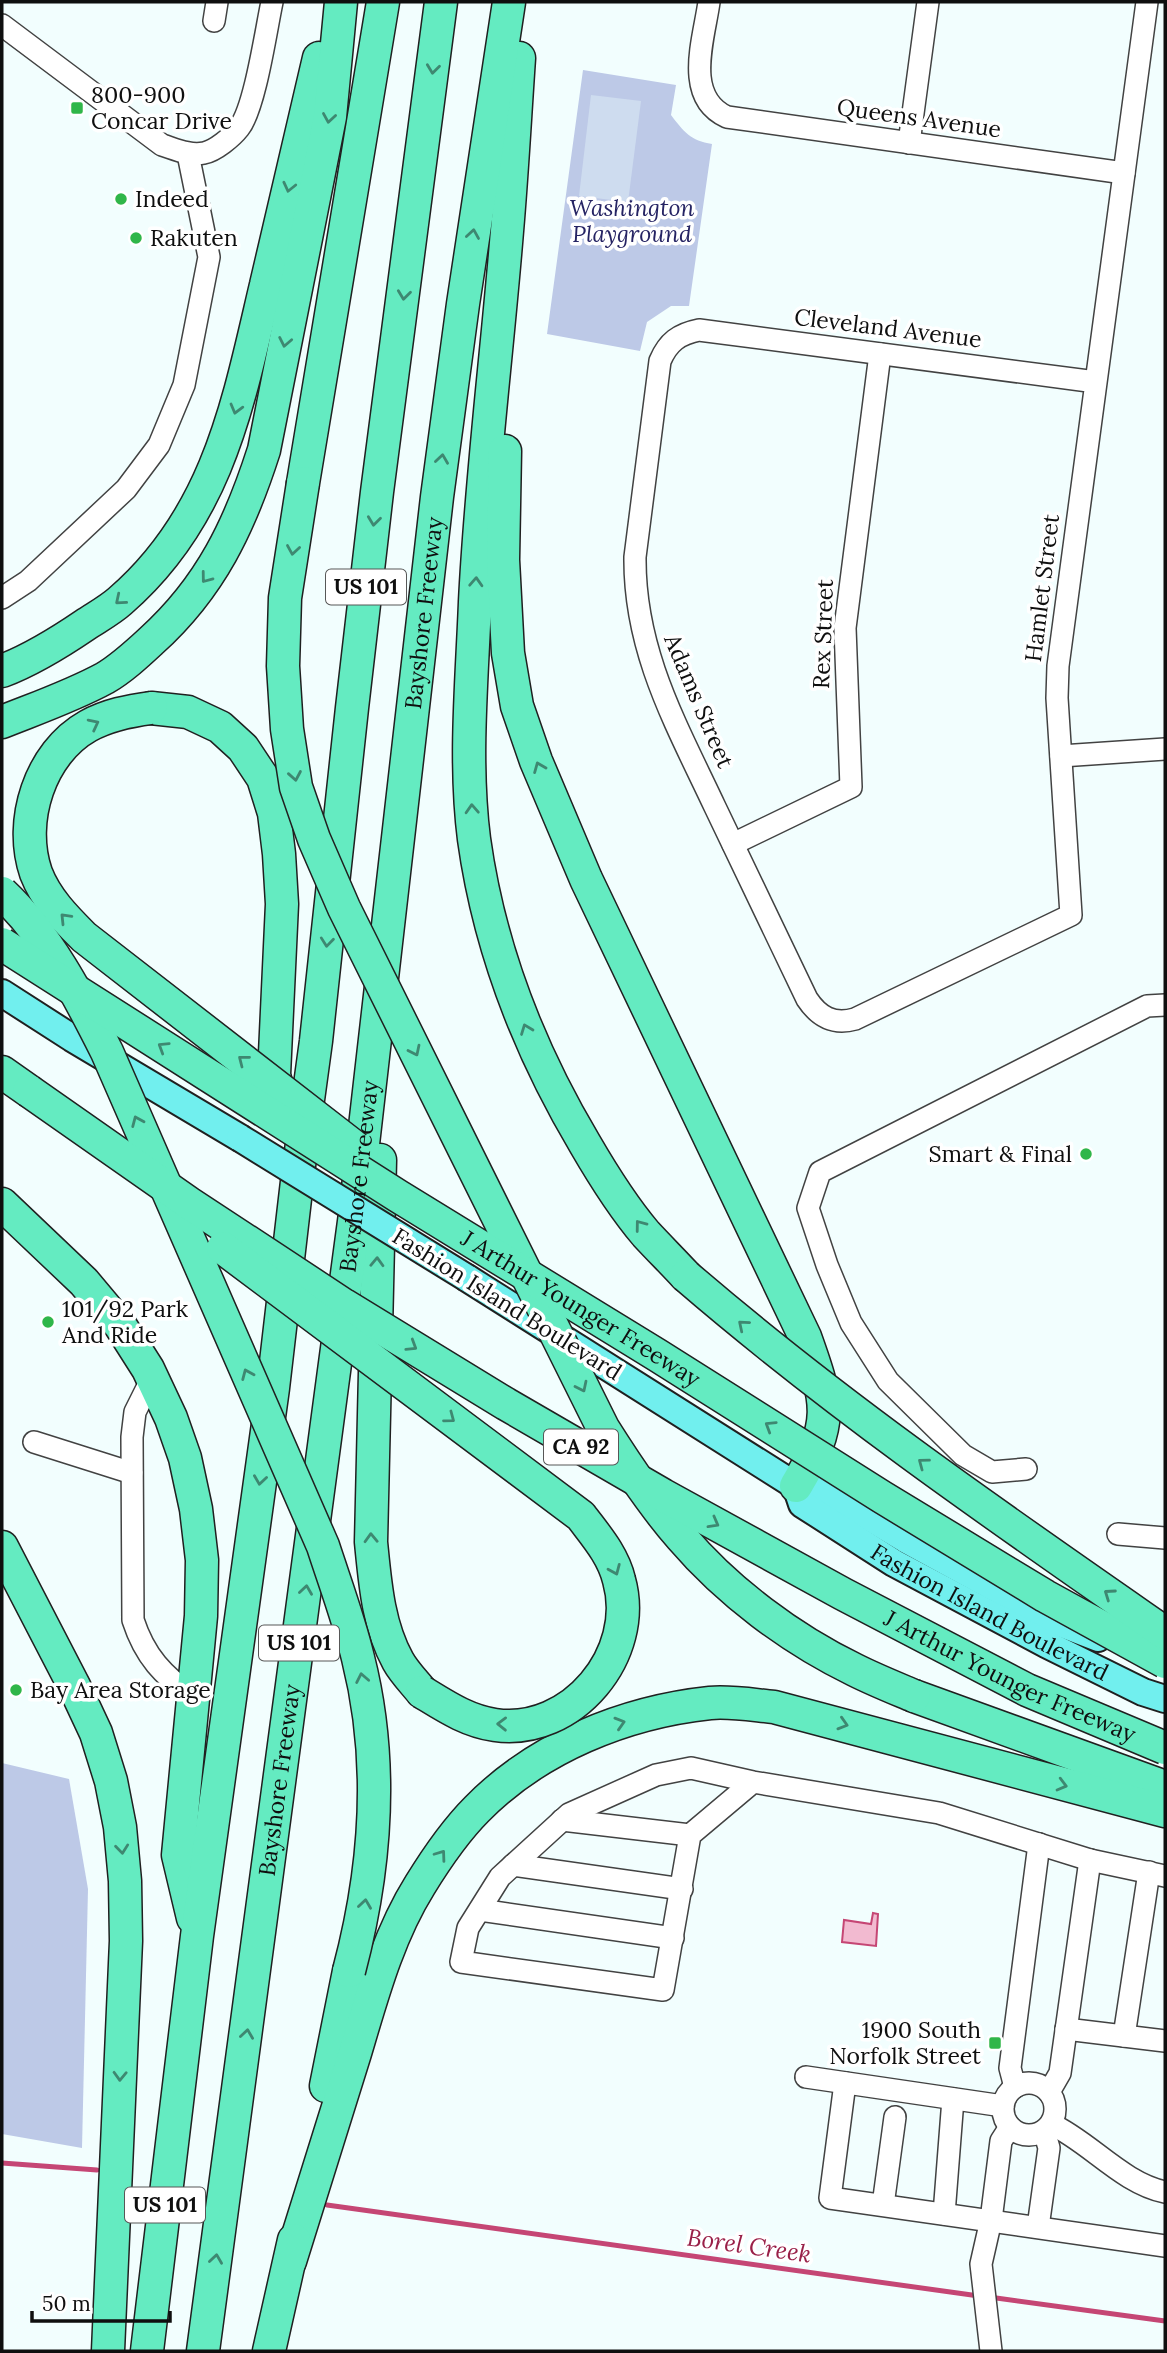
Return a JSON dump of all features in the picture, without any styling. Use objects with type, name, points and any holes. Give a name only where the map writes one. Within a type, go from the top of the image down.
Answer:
[{"type":"highway","points":[[2,671],[66,638],[119,602],[155,566],[182,530],[211,479],[229,434],[245,374],[332,2]]},
{"type":"highway","points":[[2,722],[75,693],[108,676],[136,655],[166,628],[191,598],[217,563],[235,529],[250,495],[269,423],[330,117],[341,2]]},
{"type":"highway","points":[[383,2],[285,598],[283,666],[287,729],[296,787],[314,839],[356,933],[603,1428],[641,1486],[682,1539],[733,1588],[791,1633],[855,1670],[915,1696],[1165,1787]]},
{"type":"highway","name":"US 101","points":[[147,2351],[197,1936],[273,1388],[316,1041],[377,492],[441,2]]},
{"type":"highway","name":"Bayshore Freeway","points":[[204,2351],[331,1405],[439,483],[509,2]]},
{"type":"highway","points":[[523,2],[507,230],[479,526],[471,694],[470,765],[474,836],[485,901],[503,969],[531,1040],[566,1113],[604,1177],[645,1233],[686,1276],[780,1355],[963,1494],[1165,1633]]},
{"type":"highway","points":[[507,230],[504,594],[508,653],[517,706],[536,761],[586,879],[814,1360],[822,1383],[825,1423],[814,1456],[796,1486]]},
{"type":"highway","points":[[298,1173],[274,1075],[282,904],[274,813],[263,778],[243,748],[220,727],[188,712],[150,708],[118,713],[87,726],[62,747],[43,774],[32,805],[30,839],[36,873],[56,908],[84,937],[366,1156],[657,1355]]},
{"type":"highway","points":[[2,893],[49,950],[81,1000],[107,1052],[323,1546],[358,1659],[366,1699],[373,1766],[370,1866],[363,1919],[363,1976],[268,2351]]},
{"type":"highway","points":[[29,1091],[200,1230],[581,1516],[604,1545],[619,1580],[624,1619],[613,1655],[593,1688],[568,1709],[536,1723],[495,1725],[454,1712],[422,1692],[399,1663],[385,1632],[376,1591],[371,1542],[387,933]]},
{"type":"highway","name":"J Arthur Younger Freeway","points":[[2,944],[398,1196],[882,1497],[1045,1597],[1165,1662]]},
{"type":"highway","name":"J Arthur Younger Freeway","points":[[2,1072],[189,1203],[519,1411],[807,1574],[1027,1690],[1165,1748]]},
{"type":"highway","points":[[2,1204],[84,1282],[120,1325],[152,1378],[171,1418],[185,1458],[196,1509],[202,1560],[201,1616],[178,1855],[197,1936]]},
{"type":"highway","points":[[2,1546],[96,1733],[111,1781],[120,1828],[125,1881],[126,1941],[108,2351]]},
{"type":"highway","points":[[363,1976],[398,1927],[419,1886],[477,1809],[516,1776],[561,1746],[615,1724],[655,1713],[712,1703],[774,1707],[1165,1811]]},
{"type":"main road","name":"Fashion Island Boulevard","points":[[2,993],[467,1278],[796,1486],[816,1485],[905,1539],[1057,1622],[1165,1662]]},
{"type":"main road","name":"Fashion Island Boulevard","points":[[796,1486],[802,1504],[894,1563],[1046,1644],[1143,1692],[1165,1699]]},
{"type":"street","points":[[2,25],[162,145],[188,153],[206,153],[239,128],[249,106],[272,2]]},
{"type":"street","name":"Queens Avenue","points":[[709,2],[699,76],[700,86],[710,105],[718,113],[738,119],[1124,173]]},
{"type":"street","points":[[909,143],[928,2]]},
{"type":"street","name":"Hamlet Street","points":[[826,1018],[835,1021],[855,1019],[1071,915],[1058,666],[1147,2]]},
{"type":"street","points":[[2,598],[28,582],[126,489],[159,445],[184,384],[209,257],[188,153]]},
{"type":"street","name":"Cleveland Avenue","points":[[675,338],[699,331],[1096,382]]},
{"type":"street","name":"Adams Street","points":[[675,338],[665,349],[660,361],[638,522],[635,586],[645,646],[655,677],[807,999],[826,1018]]},
{"type":"street","name":"Rex Street","points":[[733,844],[851,787],[845,628],[880,354]]},
{"type":"street","points":[[1061,756],[1165,749]]},
{"type":"street","points":[[1026,1469],[992,1472],[962,1455],[888,1381],[851,1323],[827,1265],[808,1208],[820,1172],[1147,1006],[1165,1005]]},
{"type":"street","points":[[152,1378],[135,1412],[132,1437],[133,1619],[141,1642],[159,1670],[194,1699]]},
{"type":"street","points":[[34,1442],[132,1473]]},
{"type":"street","points":[[1118,1534],[1165,1538]]},
{"type":"street","points":[[753,1782],[690,1835],[663,1990],[461,1962],[468,1928],[500,1877],[569,1814],[656,1775],[691,1768],[753,1782],[939,1814],[1090,1860],[1157,1874],[1124,2036]]},
{"type":"street","points":[[562,1820],[690,1835]]},
{"type":"street","points":[[1015,2087],[1010,2067],[1039,1844]]},
{"type":"street","points":[[1049,2092],[1060,2073],[1090,1860]]},
{"type":"street","points":[[513,1865],[682,1889]]},
{"type":"street","points":[[480,1910],[673,1938]]},
{"type":"street","points":[[1066,2029],[1165,2041]]},
{"type":"street","points":[[806,2077],[1003,2106]]},
{"type":"street","points":[[845,2083],[830,2198],[1165,2246]]},
{"type":"street","points":[[1038,2227],[1049,2148],[1047,2127],[1055,2113],[1055,2102],[1049,2092],[1033,2083],[1024,2083],[1015,2087],[1005,2098],[1003,2106],[1004,2117],[1017,2133],[1026,2135],[1047,2127],[1069,2132],[1099,2156],[1151,2189],[1165,2192]]},
{"type":"street","points":[[944,2214],[953,2099]]},
{"type":"street","points":[[883,2205],[895,2117]]},
{"type":"street","points":[[993,2349],[981,2264],[991,2220],[1001,2141],[1010,2127]]},
{"type":"green space","name":"Washington Playground","points":[[583,70],[676,85],[671,115],[688,134],[712,144],[689,306],[671,306],[647,322],[640,351],[547,334]]},
{"type":"green space","points":[[2,1763],[69,1779],[88,1889],[82,2148],[2,2134]]},
{"type":"shaded area","points":[[591,95],[641,101],[628,202],[579,196]]},
{"type":"shaded area","points":[[873,1913],[878,1914],[876,1946],[842,1942],[844,1920],[871,1924]]},
{"type":"waterway","name":"Borel Creek","points":[[2,2163],[97,2170]]},
{"type":"waterway","name":"Borel Creek","points":[[327,2205],[979,2296]]},
{"type":"waterway","name":"Borel Creek","points":[[989,2297],[1165,2321]]},
{"type":"place","name":"800-900 Concar Drive","points":[[77,108]]},
{"type":"place","name":"Indeed","points":[[121,199]]},
{"type":"place","name":"Rakuten","points":[[136,238]]},
{"type":"place","name":"Smart & Final","points":[[1086,1154]]},
{"type":"place","name":"101/92 Park And Ride","points":[[48,1322]]},
{"type":"place","name":"Bay Area Storage","points":[[16,1690]]},
{"type":"place","name":"1900 South Norfolk Street","points":[[995,2043]]}]
